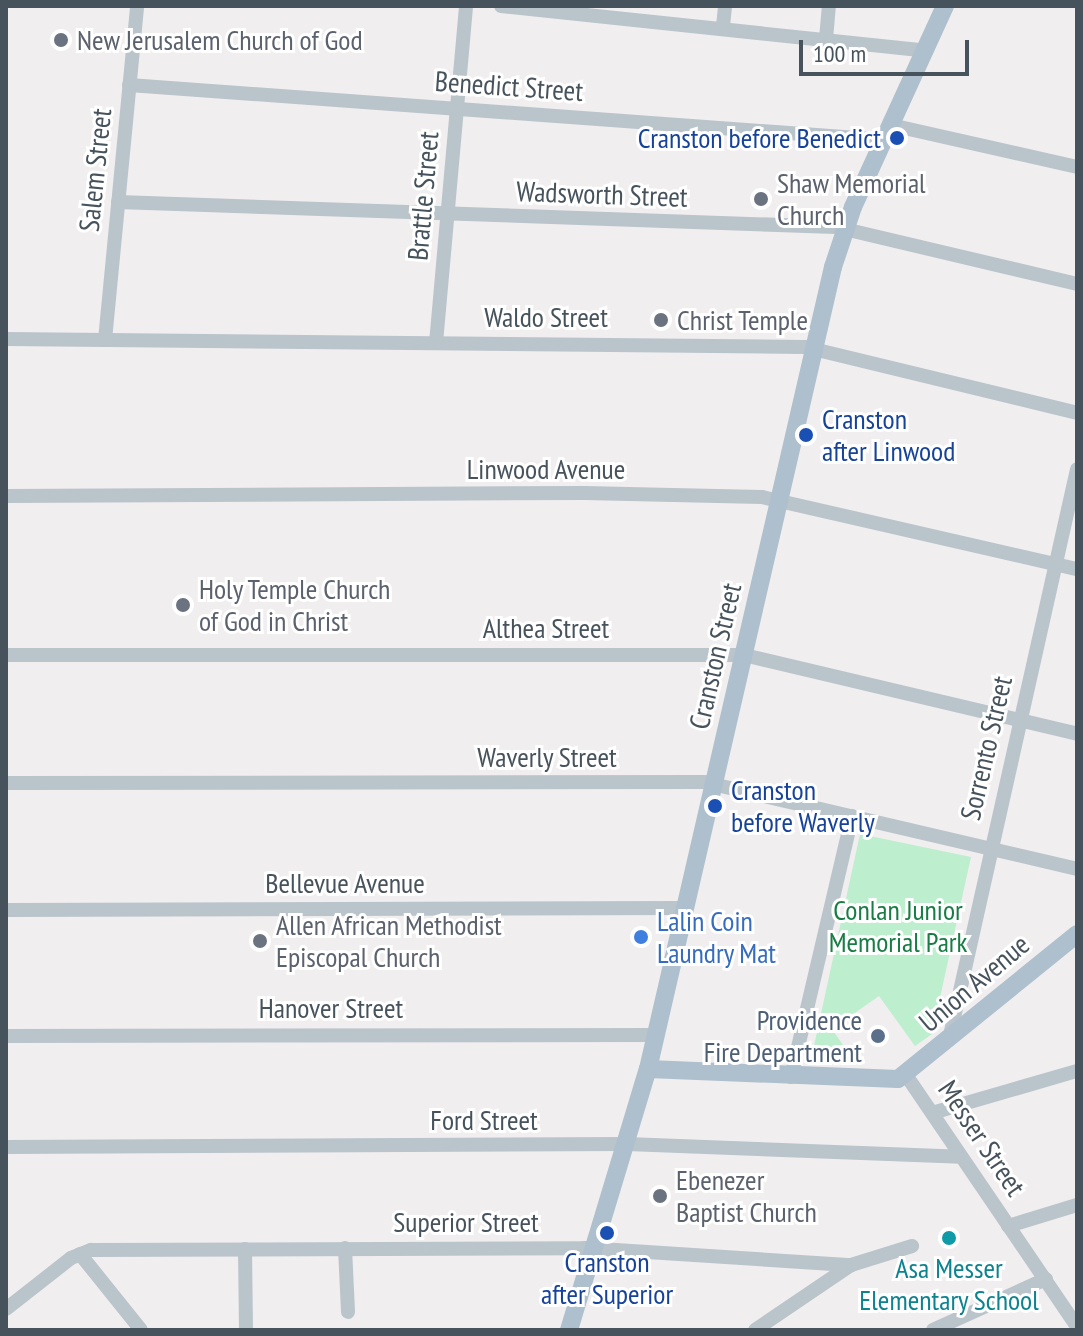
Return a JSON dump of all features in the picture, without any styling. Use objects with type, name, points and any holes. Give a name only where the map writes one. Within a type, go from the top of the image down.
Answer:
[{"type":"main road","name":"Cranston Street","points":[[569,1330],[648,1069],[843,231],[945,6]]},
{"type":"main road","name":"Union Avenue","points":[[906,1075],[1077,934]]},
{"type":"main road","name":"Messer Street","points":[[648,1069],[878,1082],[906,1075]]},
{"type":"street","name":"Salem Street","points":[[105,340],[137,6]]},
{"type":"street","name":"Brattle Street","points":[[436,343],[466,6]]},
{"type":"street","points":[[501,6],[621,11],[927,51]]},
{"type":"street","points":[[723,26],[725,6]]},
{"type":"street","points":[[826,39],[829,6]]},
{"type":"street","name":"Benedict Street","points":[[129,85],[457,108],[888,132],[1077,167]]},
{"type":"street","name":"Wadsworth Street","points":[[118,202],[836,227],[1077,284]]},
{"type":"street","name":"Waldo Street","points":[[6,339],[815,349],[1077,413]]},
{"type":"street","name":"Sorrento Street","points":[[949,1040],[989,849],[1077,469]]},
{"type":"street","name":"Linwood Avenue","points":[[6,496],[584,493],[752,497],[1077,569]]},
{"type":"street","name":"Althea Street","points":[[6,655],[744,655],[1077,734]]},
{"type":"street","name":"Waverly Street","points":[[6,783],[714,784],[1077,869]]},
{"type":"street","points":[[791,1077],[852,816]]},
{"type":"street","name":"Bellevue Avenue","points":[[6,910],[684,908]]},
{"type":"street","name":"Hanover Street","points":[[6,1036],[656,1035]]},
{"type":"street","points":[[932,1113],[1077,1071]]},
{"type":"street","name":"Messer Street","points":[[906,1075],[1077,1327]]},
{"type":"street","name":"Ford Street","points":[[6,1147],[627,1144],[961,1157]]},
{"type":"street","points":[[1008,1226],[1077,1205]]},
{"type":"street","points":[[755,1330],[851,1265],[912,1246]]},
{"type":"street","points":[[345,1248],[348,1312]]},
{"type":"street","name":"Superior Street","points":[[80,1254],[345,1248],[595,1249],[851,1265]]},
{"type":"street","points":[[245,1249],[246,1330]]},
{"type":"street","points":[[6,1309],[80,1254],[141,1330]]},
{"type":"street","points":[[933,1330],[1046,1279]]},
{"type":"green space","name":"Conlan Junior Memorial Park","points":[[860,834],[971,857],[932,1034],[915,1046],[879,996],[832,1029],[856,1064],[812,1055]]},
{"type":"place","name":"New Jerusalem Church of God","points":[[61,40]]},
{"type":"place","name":"Cranston before Benedict","points":[[897,138]]},
{"type":"place","name":"Shaw Memorial Church","points":[[761,199]]},
{"type":"place","name":"Christ Temple","points":[[661,320]]},
{"type":"place","name":"Cranston after Linwood","points":[[806,435]]},
{"type":"place","name":"Holy Temple Church of God in Christ","points":[[183,605]]},
{"type":"place","name":"Cranston before Waverly","points":[[715,806]]},
{"type":"place","name":"Lalin Coin Laundry Mat","points":[[641,937]]},
{"type":"place","name":"Allen African Methodist Episcopal Church","points":[[260,941]]},
{"type":"place","name":"Providence Fire Department","points":[[878,1036]]},
{"type":"place","name":"Ebenezer Baptist Church","points":[[660,1196]]},
{"type":"place","name":"Cranston after Superior","points":[[607,1233]]},
{"type":"place","name":"Asa Messer Elementary School","points":[[949,1238]]}]
